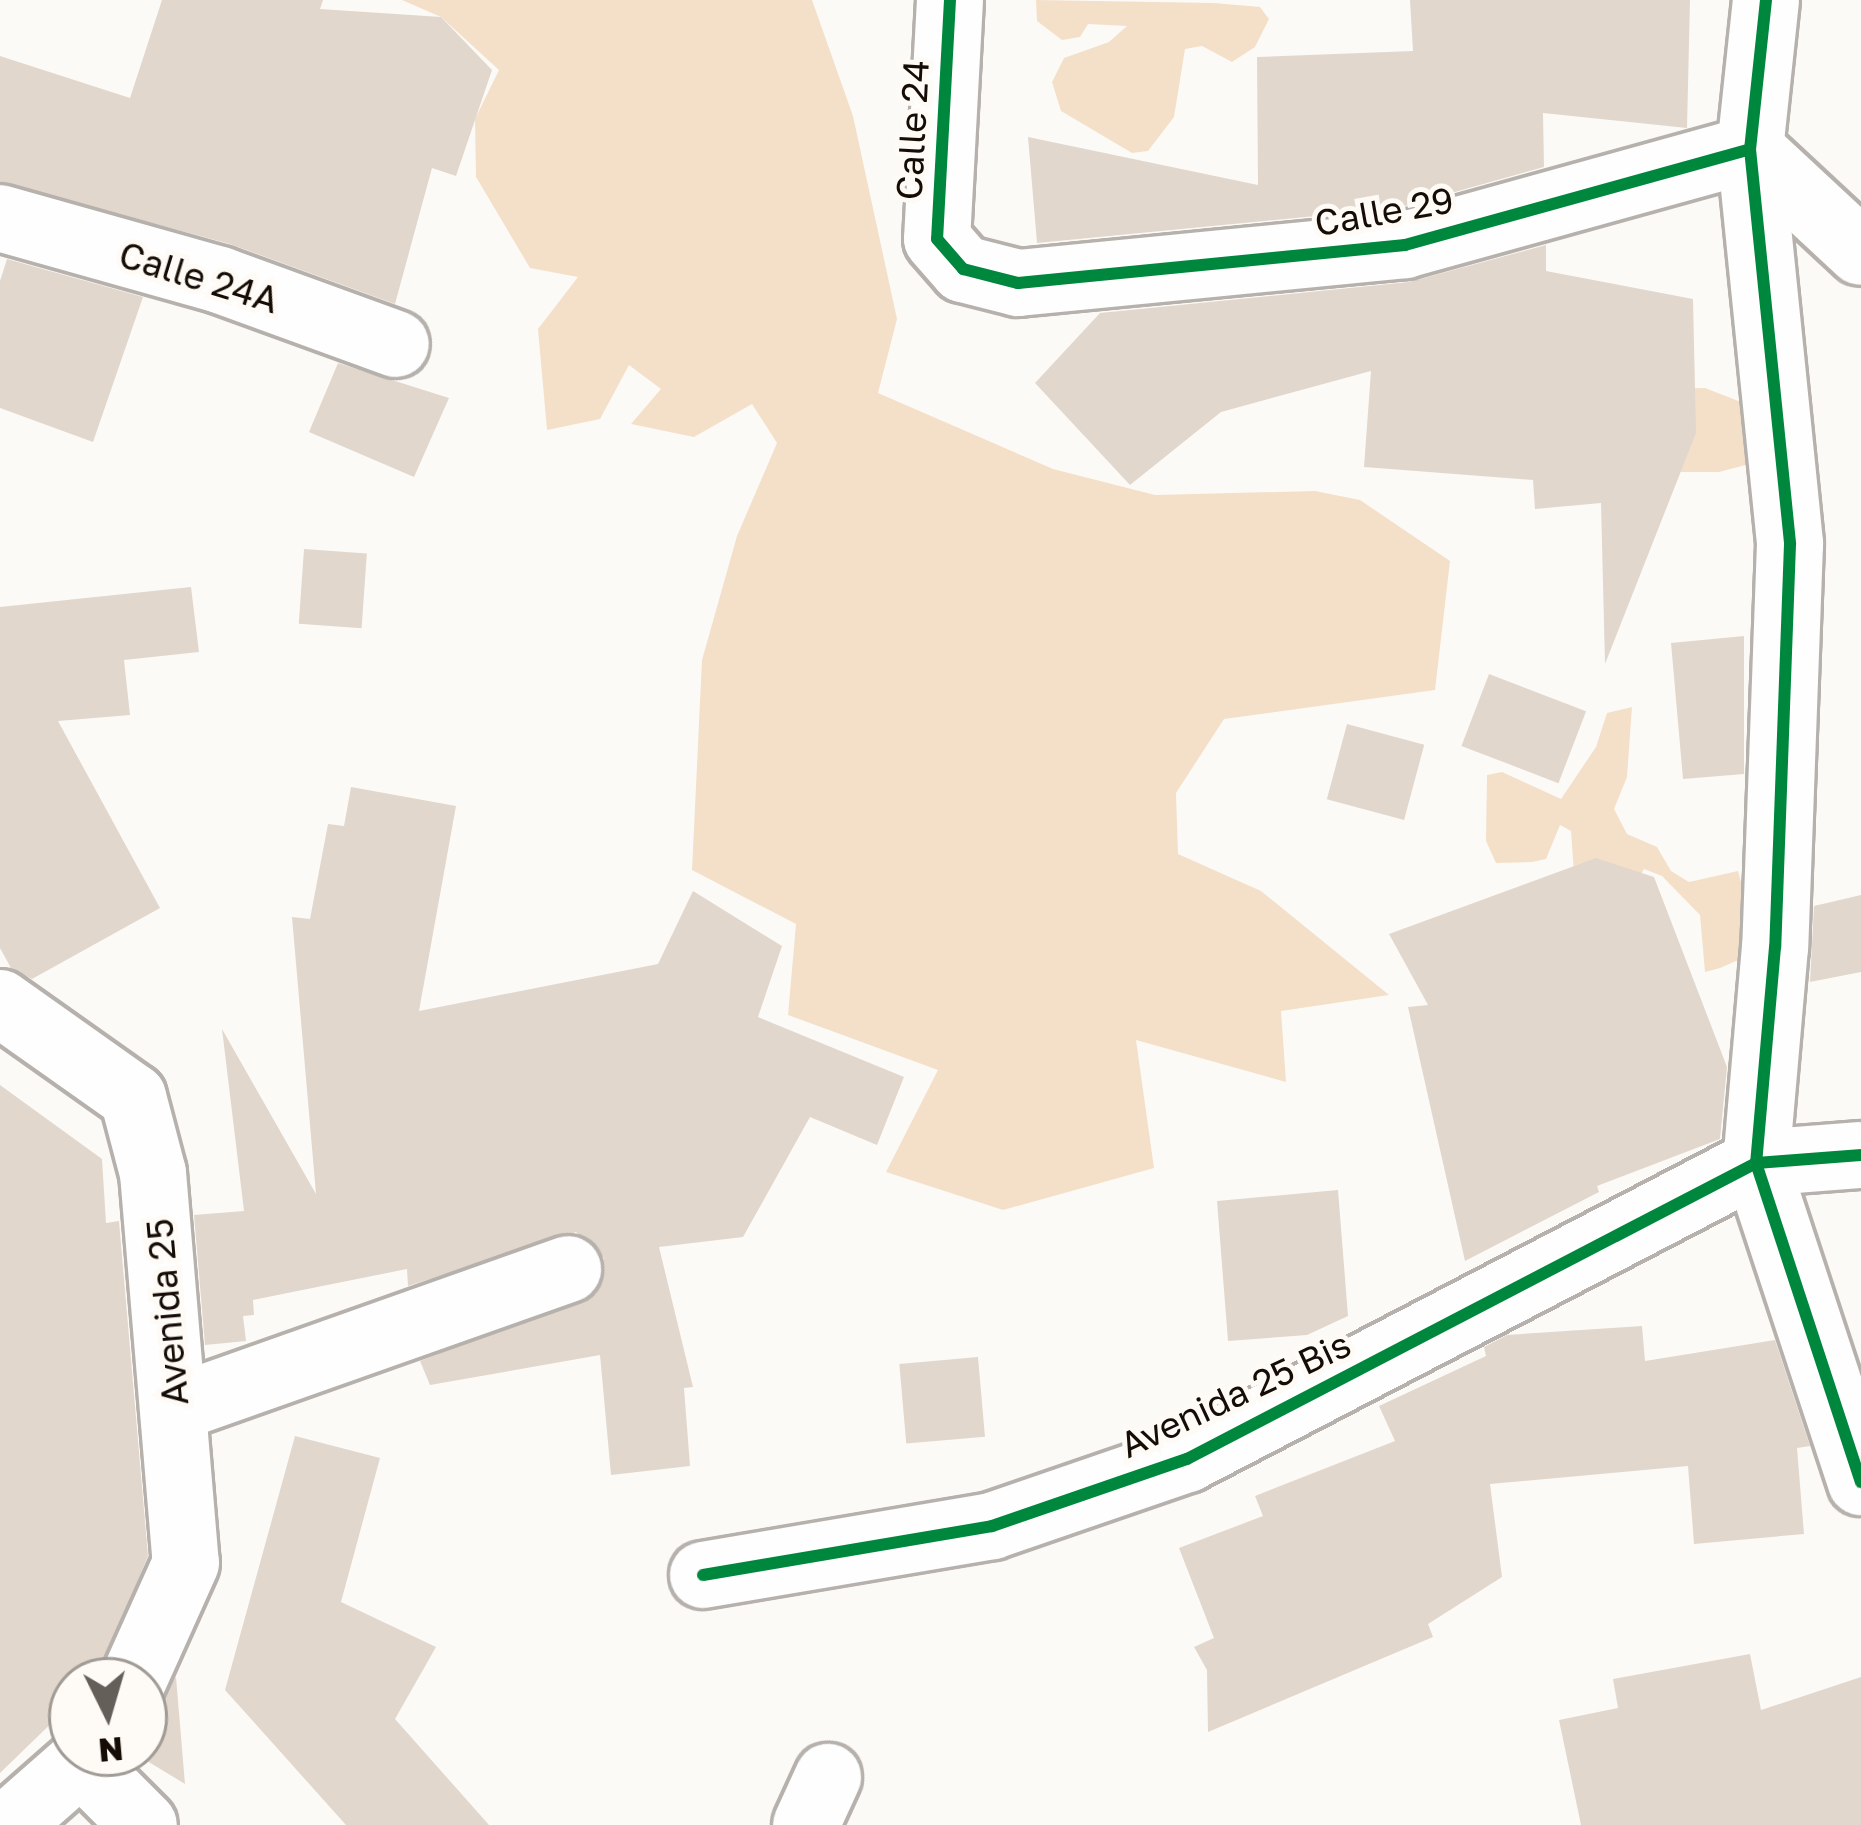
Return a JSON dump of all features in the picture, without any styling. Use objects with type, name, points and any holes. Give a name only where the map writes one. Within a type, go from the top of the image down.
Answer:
[{"type":"street","name":"Calle 24","points":[[950,0],[937,238],[963,269],[1018,283]]},
{"type":"street","points":[[1766,0],[1750,149],[1790,544],[1775,947],[1756,1163],[1861,1482]]},
{"type":"street","name":"Calle 29","points":[[1018,283],[1405,245],[1750,149]]},
{"type":"street","points":[[1750,149],[1861,253]]},
{"type":"street","name":"Calle 24A","points":[[0,218],[220,280],[396,344]]},
{"type":"street","name":"Avenida 25","points":[[0,1003],[133,1097],[153,1174],[186,1564],[144,1657]]},
{"type":"street","points":[[1756,1163],[1861,1155]]},
{"type":"street","name":"Avenida 25 Bis","points":[[703,1575],[992,1526],[1187,1459],[1756,1163]]},
{"type":"street","points":[[176,1408],[568,1270]]},
{"type":"street","points":[[9,1825],[66,1777]]},
{"type":"street","points":[[103,1777],[144,1825]]},
{"type":"shaded area","points":[[402,0],[812,0],[853,116],[897,319],[878,393],[1053,469],[1155,495],[1315,491],[1360,500],[1450,561],[1435,690],[1224,719],[1176,793],[1178,854],[1261,891],[1389,995],[1281,1011],[1286,1082],[1136,1040],[1154,1168],[1003,1210],[886,1172],[938,1070],[788,1015],[796,924],[692,870],[702,660],[737,536],[777,443],[752,404],[694,437],[631,424],[661,389],[629,365],[600,419],[547,430],[538,329],[578,277],[530,268],[476,177],[475,119],[499,70],[441,17]]},
{"type":"shaded area","points":[[1036,0],[1214,3],[1260,7],[1269,19],[1255,47],[1232,62],[1202,46],[1185,49],[1174,117],[1148,151],[1132,153],[1061,111],[1052,82],[1064,58],[1109,42],[1127,26],[1088,24],[1080,37],[1062,40],[1037,21]]},
{"type":"shaded area","points":[[1705,388],[1741,402],[1757,462],[1719,472],[1657,472],[1636,389]]},
{"type":"shaded area","points":[[1632,707],[1627,777],[1614,809],[1627,834],[1657,847],[1671,871],[1689,882],[1738,871],[1759,951],[1720,968],[1705,972],[1700,915],[1662,876],[1644,869],[1635,885],[1574,873],[1571,831],[1560,825],[1546,859],[1496,863],[1486,841],[1487,775],[1502,772],[1561,799],[1596,747],[1607,713]]},
{"type":"building","points":[[162,0],[323,0],[320,9],[441,17],[492,70],[456,176],[432,168],[395,304],[230,244],[0,182],[0,56],[130,98]]},
{"type":"building","points":[[1410,0],[1690,0],[1687,128],[1543,113],[1544,167],[1398,208],[1037,243],[1028,137],[1258,185],[1257,57],[1413,51]]},
{"type":"building","points":[[1546,245],[1546,271],[1693,299],[1696,433],[1605,664],[1601,503],[1535,509],[1533,480],[1364,467],[1371,371],[1221,412],[1130,485],[1035,383],[1100,313],[1409,282]]},
{"type":"building","points":[[7,259],[143,297],[93,442],[0,408],[0,281]]},
{"type":"building","points":[[338,363],[449,398],[414,477],[309,432]]},
{"type":"building","points":[[304,549],[367,553],[362,628],[299,624]]},
{"type":"building","points":[[191,587],[199,652],[124,660],[130,715],[58,721],[160,908],[32,979],[11,968],[0,948],[0,607]]},
{"type":"building","points":[[1744,636],[1744,774],[1683,779],[1671,643]]},
{"type":"building","points":[[1489,674],[1586,711],[1558,783],[1461,746]]},
{"type":"building","points":[[1347,724],[1424,745],[1404,820],[1327,799]]},
{"type":"building","points":[[351,787],[456,806],[419,1011],[658,964],[693,891],[782,946],[758,1017],[904,1077],[877,1145],[810,1117],[743,1237],[659,1247],[693,1387],[684,1388],[690,1466],[611,1475],[600,1355],[430,1385],[420,1361],[596,1294],[604,1258],[576,1232],[408,1286],[407,1269],[253,1300],[254,1315],[243,1316],[246,1341],[205,1345],[194,1215],[244,1211],[222,1029],[316,1194],[292,917],[310,919],[328,824],[344,826]]},
{"type":"building","points":[[1596,858],[1654,877],[1727,1067],[1720,1139],[1597,1186],[1599,1192],[1465,1261],[1408,1007],[1428,1005],[1389,934]]},
{"type":"building","points":[[1861,895],[1861,972],[1810,982],[1814,906]]},
{"type":"building","points":[[0,1085],[102,1159],[106,1223],[119,1221],[148,1556],[106,1657],[48,1657],[48,1726],[0,1773]]},
{"type":"building","points":[[1338,1190],[1348,1316],[1307,1335],[1228,1341],[1217,1201]]},
{"type":"building","points":[[1642,1326],[1645,1361],[1775,1340],[1810,1446],[1797,1448],[1804,1534],[1694,1544],[1688,1466],[1490,1484],[1502,1577],[1428,1624],[1433,1637],[1208,1732],[1207,1670],[1194,1647],[1214,1638],[1179,1548],[1263,1516],[1255,1496],[1395,1441],[1379,1406],[1486,1356],[1484,1347],[1507,1335]]},
{"type":"building","points":[[978,1357],[985,1437],[906,1444],[899,1364]]},
{"type":"building","points":[[295,1436],[380,1458],[341,1602],[436,1647],[395,1719],[489,1825],[346,1825],[225,1690]]},
{"type":"building","points":[[1750,1654],[1761,1710],[1861,1677],[1861,1825],[1581,1825],[1559,1720],[1618,1708],[1613,1679]]},
{"type":"building","points":[[176,1677],[185,1784],[168,1774],[168,1687]]},
{"type":"cycle path","points":[[950,0],[937,239],[963,269],[1018,283],[1405,245],[1750,149]]},
{"type":"cycle path","points":[[1766,0],[1750,149],[1790,544],[1775,947],[1756,1163],[1861,1482]]},
{"type":"cycle path","points":[[703,1575],[992,1526],[1187,1459],[1756,1163],[1861,1155]]}]
